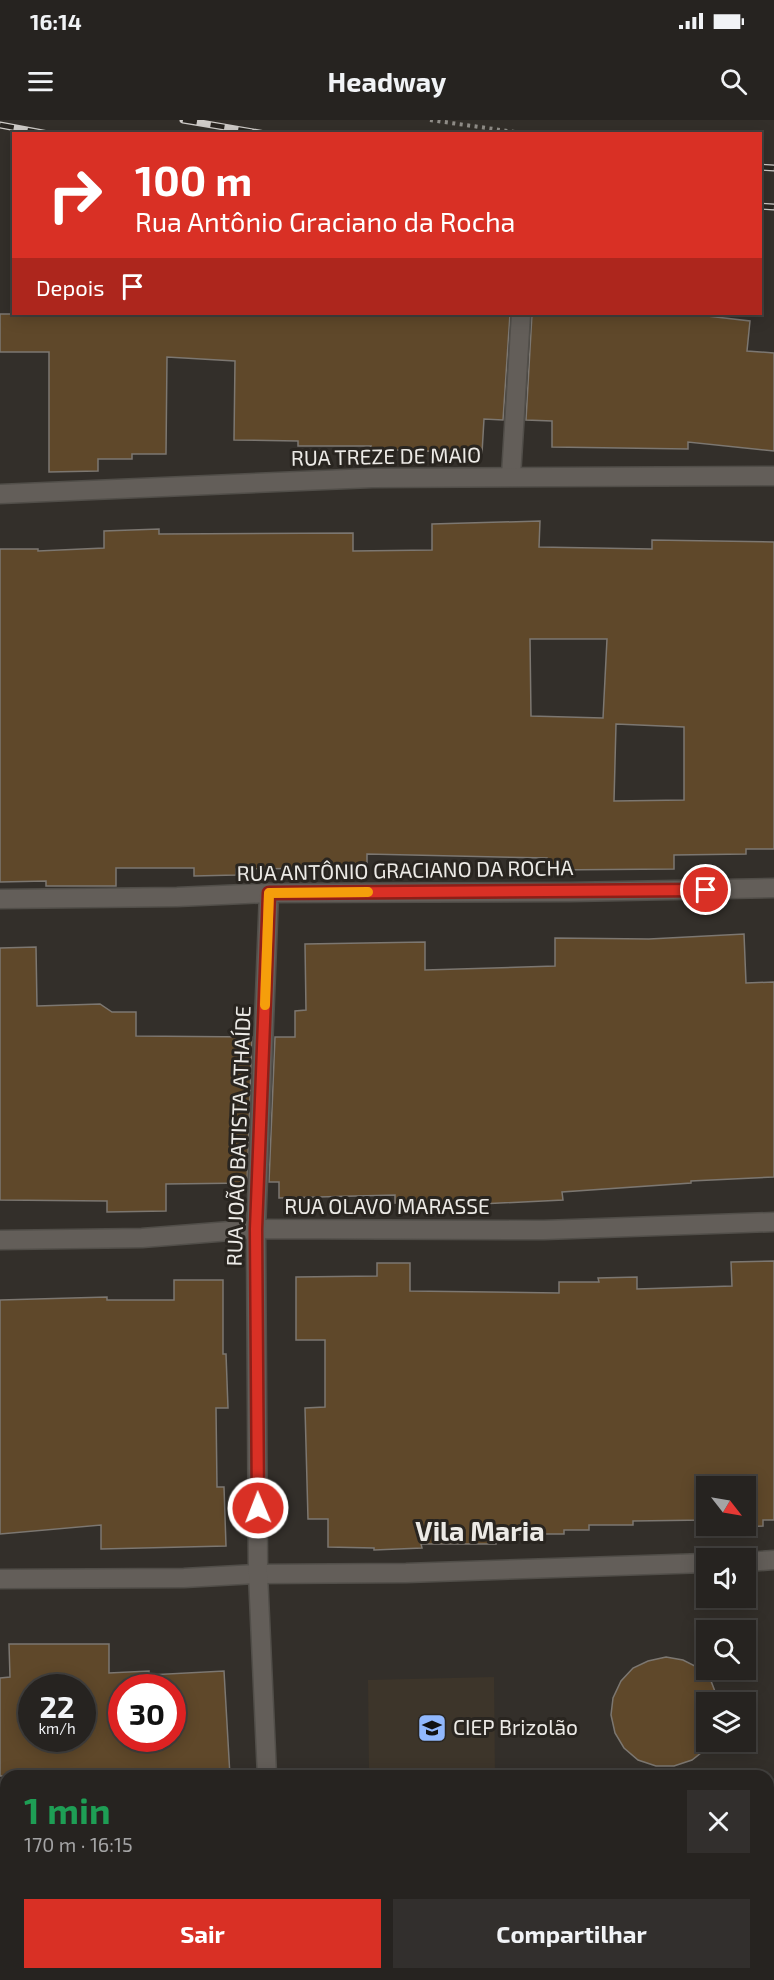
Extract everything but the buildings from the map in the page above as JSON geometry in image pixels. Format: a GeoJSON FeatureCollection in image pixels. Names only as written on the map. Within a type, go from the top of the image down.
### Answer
{"type":"FeatureCollection","features":[{"type":"Feature","properties":{"kind":"street"},"geometry":{"type":"LineString","coordinates":[[511,477],[521,315]]}},
{"type":"Feature","properties":{"kind":"street","name":"RUA TREZE DE MAIO"},"geometry":{"type":"LineString","coordinates":[[0,494],[372,478],[774,476]]}},
{"type":"Feature","properties":{"kind":"street","name":"RUA ANTÔNIO GRACIANO DA ROCHA"},"geometry":{"type":"LineString","coordinates":[[0,899],[177,897],[269,893],[559,892],[774,888]]}},
{"type":"Feature","properties":{"kind":"street","name":"RUA JOÃO BATISTA ATHAÍDE"},"geometry":{"type":"LineString","coordinates":[[267,1770],[258,1574],[256,1229],[269,893]]}},
{"type":"Feature","properties":{"kind":"street","name":"RUA OLAVO MARASSE"},"geometry":{"type":"LineString","coordinates":[[0,1240],[142,1238],[256,1229],[544,1230],[774,1222]]}},
{"type":"Feature","properties":{"kind":"street"},"geometry":{"type":"LineString","coordinates":[[756,1561],[774,1560]]}},
{"type":"Feature","properties":{"kind":"street"},"geometry":{"type":"LineString","coordinates":[[0,1579],[184,1578],[258,1574],[696,1563]]}},
{"type":"Feature","properties":{"kind":"path"},"geometry":{"type":"LineString","coordinates":[[430,120],[515,132]]}},
{"type":"Feature","properties":{"kind":"shaded area","name":"CIEP Brizolão"},"geometry":{"type":"Polygon","coordinates":[[[494,1677],[495,1770],[369,1770],[368,1680],[494,1677]]]}},
{"type":"Feature","properties":{"kind":"railway"},"geometry":{"type":"LineString","coordinates":[[183,120],[253,132]]}},
{"type":"Feature","properties":{"kind":"railway"},"geometry":{"type":"LineString","coordinates":[[0,125],[37,132]]}},
{"type":"Feature","properties":{"kind":"railway"},"geometry":{"type":"LineString","coordinates":[[762,167],[774,168]]}},
{"type":"Feature","properties":{"kind":"railway"},"geometry":{"type":"LineString","coordinates":[[762,206],[774,207]]}},
{"type":"Feature","properties":{"kind":"slow traffic"},"geometry":{"type":"LineString","coordinates":[[265,1005],[269,893],[368,892]]}},
{"type":"Feature","properties":{"kind":"place","name":"CIEP Brizolão"},"geometry":{"type":"Point","coordinates":[432,1728]}},
{"type":"Feature","properties":{"kind":"district","name":"Vila Maria"},"geometry":{"type":"Point","coordinates":[480,1532]}},
{"type":"Feature","properties":{"kind":"route"},"geometry":{"type":"LineString","coordinates":[[258,1508],[256,1229],[269,893],[706,890]]}}]}
